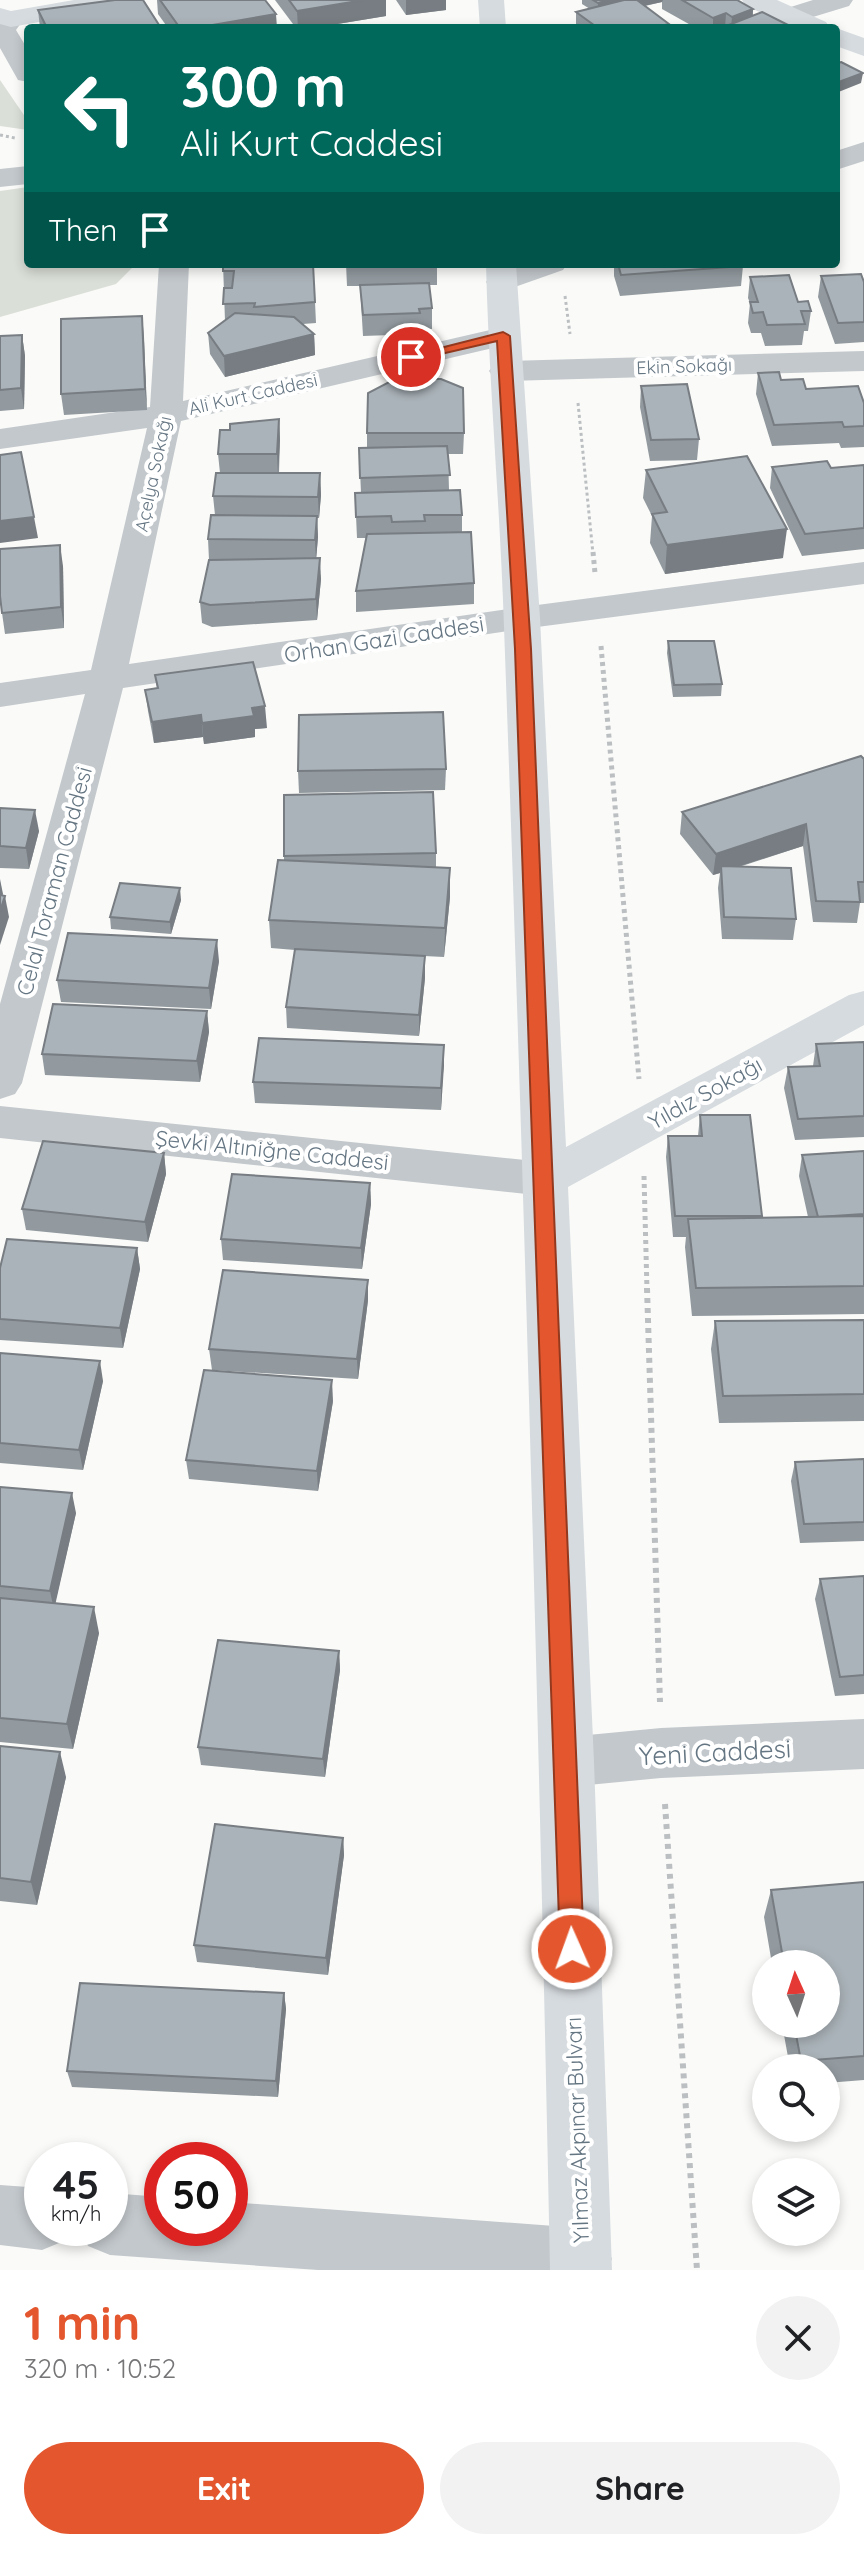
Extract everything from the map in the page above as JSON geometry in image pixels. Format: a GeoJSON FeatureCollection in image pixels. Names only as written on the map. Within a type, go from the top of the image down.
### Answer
{"type":"FeatureCollection","features":[{"type":"Feature","properties":{"kind":"main road"},"geometry":{"type":"LineString","coordinates":[[6,18],[118,0]]}},
{"type":"Feature","properties":{"kind":"main road"},"geometry":{"type":"LineString","coordinates":[[491,0],[493,24]]}},
{"type":"Feature","properties":{"kind":"main road"},"geometry":{"type":"LineString","coordinates":[[755,0],[808,24]]}},
{"type":"Feature","properties":{"kind":"main road"},"geometry":{"type":"LineString","coordinates":[[840,38],[864,48]]}},
{"type":"Feature","properties":{"kind":"main road","name":"Yılmaz Akpınar Bulvarı"},"geometry":{"type":"LineString","coordinates":[[501,273],[522,618],[545,1179],[567,1762],[581,2265]]}},
{"type":"Feature","properties":{"kind":"main road","name":"Yıldız Sokağı"},"geometry":{"type":"LineString","coordinates":[[545,1179],[864,1006]]}},
{"type":"Feature","properties":{"kind":"street"},"geometry":{"type":"LineString","coordinates":[[790,16],[840,0]]}},
{"type":"Feature","properties":{"kind":"street"},"geometry":{"type":"LineString","coordinates":[[6,18],[3,30],[24,67]]}},
{"type":"Feature","properties":{"kind":"street"},"geometry":{"type":"LineString","coordinates":[[840,160],[864,151]]}},
{"type":"Feature","properties":{"kind":"street"},"geometry":{"type":"LineString","coordinates":[[0,178],[24,175]]}},
{"type":"Feature","properties":{"kind":"street","name":"Açelya Sokağı"},"geometry":{"type":"LineString","coordinates":[[107,680],[166,415],[174,268]]}},
{"type":"Feature","properties":{"kind":"street"},"geometry":{"type":"LineString","coordinates":[[501,273],[529,268]]}},
{"type":"Feature","properties":{"kind":"street","name":"Ali Kurt Caddesi"},"geometry":{"type":"LineString","coordinates":[[0,439],[166,415],[504,354]]}},
{"type":"Feature","properties":{"kind":"street","name":"Ekin Sokağı"},"geometry":{"type":"LineString","coordinates":[[504,354],[575,369],[864,361]]}},
{"type":"Feature","properties":{"kind":"street","name":"Orhan Gazi Caddesi"},"geometry":{"type":"LineString","coordinates":[[0,695],[522,618],[863,578]]}},
{"type":"Feature","properties":{"kind":"street","name":"Celal Toraman Caddesi"},"geometry":{"type":"LineString","coordinates":[[0,1083],[107,680]]}},
{"type":"Feature","properties":{"kind":"street","name":"Şevki Altıniğne Caddesi"},"geometry":{"type":"LineString","coordinates":[[0,1122],[545,1179]]}},
{"type":"Feature","properties":{"kind":"street","name":"Yeni Caddesi"},"geometry":{"type":"LineString","coordinates":[[567,1762],[661,1753],[864,1744]]}},
{"type":"Feature","properties":{"kind":"street"},"geometry":{"type":"LineString","coordinates":[[0,2215],[24,2217]]}},
{"type":"Feature","properties":{"kind":"street"},"geometry":{"type":"LineString","coordinates":[[248,2235],[581,2265]]}},
{"type":"Feature","properties":{"kind":"path"},"geometry":{"type":"LineString","coordinates":[[565,294],[598,608],[643,1126],[661,1753],[697,2270]]}},
{"type":"Feature","properties":{"kind":"shaded area"},"geometry":{"type":"Polygon","coordinates":[[[0,80],[24,115],[24,129],[0,126],[0,80]]]}},
{"type":"Feature","properties":{"kind":"shaded area"},"geometry":{"type":"Polygon","coordinates":[[[24,188],[24,268],[132,268],[116,284],[0,317],[0,191],[24,188]]]}},
{"type":"Feature","properties":{"kind":"building"},"geometry":{"type":"Polygon","coordinates":[[[115,0],[143,0],[158,24],[45,24],[38,10],[115,0]]]}},
{"type":"Feature","properties":{"kind":"building"},"geometry":{"type":"Polygon","coordinates":[[[160,0],[265,0],[276,14],[218,24],[177,24],[160,0]]]}},
{"type":"Feature","properties":{"kind":"building"},"geometry":{"type":"Polygon","coordinates":[[[289,0],[364,0],[297,11],[289,0]]]}},
{"type":"Feature","properties":{"kind":"building"},"geometry":{"type":"Polygon","coordinates":[[[624,0],[637,0],[669,24],[592,24],[576,12],[624,0]]]}},
{"type":"Feature","properties":{"kind":"building"},"geometry":{"type":"Polygon","coordinates":[[[682,0],[737,0],[753,9],[732,17],[726,13],[713,18],[682,0]]]}},
{"type":"Feature","properties":{"kind":"building"},"geometry":{"type":"Polygon","coordinates":[[[762,12],[786,24],[731,24],[762,12]]]}},
{"type":"Feature","properties":{"kind":"building"},"geometry":{"type":"Polygon","coordinates":[[[841,62],[863,73],[840,82],[841,62]]]}},
{"type":"Feature","properties":{"kind":"building"},"geometry":{"type":"Polygon","coordinates":[[[223,268],[313,268],[315,302],[254,307],[255,303],[223,304],[224,288],[232,288],[234,271],[223,271],[223,268]]]}},
{"type":"Feature","properties":{"kind":"building"},"geometry":{"type":"Polygon","coordinates":[[[619,268],[716,268],[621,275],[619,268]]]}},
{"type":"Feature","properties":{"kind":"building"},"geometry":{"type":"Polygon","coordinates":[[[861,274],[864,282],[864,322],[838,323],[821,276],[861,274]]]}},
{"type":"Feature","properties":{"kind":"building"},"geometry":{"type":"Polygon","coordinates":[[[789,275],[798,302],[808,301],[811,311],[801,311],[805,324],[767,325],[763,312],[753,313],[750,302],[758,302],[750,277],[789,275]]]}},
{"type":"Feature","properties":{"kind":"building"},"geometry":{"type":"Polygon","coordinates":[[[429,283],[432,308],[419,309],[420,313],[363,315],[360,285],[429,283]]]}},
{"type":"Feature","properties":{"kind":"building"},"geometry":{"type":"Polygon","coordinates":[[[235,313],[294,317],[314,334],[224,356],[208,333],[235,313]]]}},
{"type":"Feature","properties":{"kind":"building"},"geometry":{"type":"Polygon","coordinates":[[[142,316],[145,389],[61,394],[61,319],[142,316]]]}},
{"type":"Feature","properties":{"kind":"building"},"geometry":{"type":"Polygon","coordinates":[[[22,335],[21,388],[0,390],[0,336],[22,335]]]}},
{"type":"Feature","properties":{"kind":"building"},"geometry":{"type":"Polygon","coordinates":[[[779,372],[781,380],[803,379],[806,389],[858,386],[864,403],[864,426],[844,427],[842,422],[774,425],[758,373],[779,372]]]}},
{"type":"Feature","properties":{"kind":"building"},"geometry":{"type":"Polygon","coordinates":[[[395,379],[441,379],[463,388],[464,433],[367,433],[368,393],[395,379]]]}},
{"type":"Feature","properties":{"kind":"building"},"geometry":{"type":"Polygon","coordinates":[[[687,384],[699,439],[651,440],[641,386],[687,384]]]}},
{"type":"Feature","properties":{"kind":"building"},"geometry":{"type":"Polygon","coordinates":[[[279,419],[277,454],[218,454],[220,430],[230,430],[230,424],[279,419]]]}},
{"type":"Feature","properties":{"kind":"building"},"geometry":{"type":"Polygon","coordinates":[[[447,446],[450,475],[360,478],[359,448],[447,446]]]}},
{"type":"Feature","properties":{"kind":"building"},"geometry":{"type":"Polygon","coordinates":[[[21,452],[34,517],[0,521],[0,455],[21,452]]]}},
{"type":"Feature","properties":{"kind":"building"},"geometry":{"type":"Polygon","coordinates":[[[747,456],[787,529],[667,545],[652,514],[667,512],[646,470],[747,456]]]}},
{"type":"Feature","properties":{"kind":"building"},"geometry":{"type":"Polygon","coordinates":[[[827,461],[831,468],[864,465],[864,528],[805,534],[772,467],[827,461]]]}},
{"type":"Feature","properties":{"kind":"building"},"geometry":{"type":"Polygon","coordinates":[[[216,473],[320,473],[318,497],[213,496],[216,473]]]}},
{"type":"Feature","properties":{"kind":"building"},"geometry":{"type":"Polygon","coordinates":[[[460,490],[462,515],[424,515],[425,521],[392,522],[391,516],[356,517],[355,493],[460,490]]]}},
{"type":"Feature","properties":{"kind":"building"},"geometry":{"type":"Polygon","coordinates":[[[211,515],[317,516],[315,540],[208,539],[211,515]]]}},
{"type":"Feature","properties":{"kind":"building"},"geometry":{"type":"Polygon","coordinates":[[[471,532],[474,583],[356,591],[367,534],[471,532]]]}},
{"type":"Feature","properties":{"kind":"building"},"geometry":{"type":"Polygon","coordinates":[[[60,545],[61,607],[2,613],[0,549],[60,545]]]}},
{"type":"Feature","properties":{"kind":"building"},"geometry":{"type":"Polygon","coordinates":[[[320,558],[316,599],[210,605],[200,602],[209,560],[320,558]]]}},
{"type":"Feature","properties":{"kind":"building"},"geometry":{"type":"Polygon","coordinates":[[[668,641],[714,641],[722,684],[674,685],[668,641]]]}},
{"type":"Feature","properties":{"kind":"building"},"geometry":{"type":"Polygon","coordinates":[[[253,662],[265,706],[252,708],[254,716],[202,723],[201,715],[152,722],[145,690],[158,688],[155,675],[253,662]]]}},
{"type":"Feature","properties":{"kind":"building"},"geometry":{"type":"Polygon","coordinates":[[[443,712],[446,769],[298,771],[299,715],[443,712]]]}},
{"type":"Feature","properties":{"kind":"building"},"geometry":{"type":"Polygon","coordinates":[[[861,756],[864,759],[864,882],[858,882],[860,902],[816,901],[806,824],[716,854],[682,812],[861,756]]]}},
{"type":"Feature","properties":{"kind":"building"},"geometry":{"type":"Polygon","coordinates":[[[433,792],[436,853],[284,856],[284,795],[433,792]]]}},
{"type":"Feature","properties":{"kind":"building"},"geometry":{"type":"Polygon","coordinates":[[[0,808],[35,810],[26,848],[0,846],[0,808]]]}},
{"type":"Feature","properties":{"kind":"building"},"geometry":{"type":"Polygon","coordinates":[[[278,860],[450,868],[445,928],[269,920],[278,860]]]}},
{"type":"Feature","properties":{"kind":"building"},"geometry":{"type":"Polygon","coordinates":[[[721,866],[791,868],[796,919],[724,917],[721,866]]]}},
{"type":"Feature","properties":{"kind":"building"},"geometry":{"type":"Polygon","coordinates":[[[120,883],[180,888],[170,922],[110,917],[120,883]]]}},
{"type":"Feature","properties":{"kind":"building"},"geometry":{"type":"Polygon","coordinates":[[[68,933],[217,940],[209,988],[57,980],[68,933]]]}},
{"type":"Feature","properties":{"kind":"building"},"geometry":{"type":"Polygon","coordinates":[[[295,949],[425,956],[419,1015],[286,1007],[295,949]]]}},
{"type":"Feature","properties":{"kind":"building"},"geometry":{"type":"Polygon","coordinates":[[[53,1004],[207,1011],[197,1061],[42,1054],[53,1004]]]}},
{"type":"Feature","properties":{"kind":"building"},"geometry":{"type":"Polygon","coordinates":[[[259,1038],[444,1045],[441,1088],[253,1082],[259,1038]]]}},
{"type":"Feature","properties":{"kind":"building"},"geometry":{"type":"Polygon","coordinates":[[[864,1042],[864,1116],[798,1119],[788,1067],[820,1066],[816,1044],[864,1042]]]}},
{"type":"Feature","properties":{"kind":"building"},"geometry":{"type":"Polygon","coordinates":[[[700,1115],[750,1115],[762,1216],[675,1216],[668,1136],[702,1136],[700,1115]]]}},
{"type":"Feature","properties":{"kind":"building"},"geometry":{"type":"Polygon","coordinates":[[[43,1141],[164,1153],[145,1222],[22,1209],[43,1141]]]}},
{"type":"Feature","properties":{"kind":"building"},"geometry":{"type":"Polygon","coordinates":[[[864,1151],[864,1214],[818,1217],[802,1155],[864,1151]]]}},
{"type":"Feature","properties":{"kind":"building"},"geometry":{"type":"Polygon","coordinates":[[[232,1174],[370,1183],[361,1248],[221,1239],[232,1174]]]}},
{"type":"Feature","properties":{"kind":"building"},"geometry":{"type":"Polygon","coordinates":[[[864,1216],[864,1286],[696,1288],[688,1219],[864,1216]]]}},
{"type":"Feature","properties":{"kind":"building"},"geometry":{"type":"Polygon","coordinates":[[[7,1239],[137,1248],[120,1328],[0,1319],[0,1268],[7,1239]]]}},
{"type":"Feature","properties":{"kind":"building"},"geometry":{"type":"Polygon","coordinates":[[[223,1270],[368,1280],[357,1359],[209,1349],[223,1270]]]}},
{"type":"Feature","properties":{"kind":"building"},"geometry":{"type":"Polygon","coordinates":[[[864,1320],[864,1394],[723,1396],[715,1321],[864,1320]]]}},
{"type":"Feature","properties":{"kind":"building"},"geometry":{"type":"Polygon","coordinates":[[[0,1353],[100,1361],[79,1450],[0,1443],[0,1353]]]}},
{"type":"Feature","properties":{"kind":"building"},"geometry":{"type":"Polygon","coordinates":[[[204,1370],[332,1380],[317,1471],[186,1460],[204,1370]]]}},
{"type":"Feature","properties":{"kind":"building"},"geometry":{"type":"Polygon","coordinates":[[[864,1459],[864,1522],[804,1524],[795,1462],[864,1459]]]}},
{"type":"Feature","properties":{"kind":"building"},"geometry":{"type":"Polygon","coordinates":[[[0,1487],[72,1493],[50,1591],[0,1586],[0,1487]]]}},
{"type":"Feature","properties":{"kind":"building"},"geometry":{"type":"Polygon","coordinates":[[[864,1576],[864,1675],[840,1677],[820,1579],[864,1576]]]}},
{"type":"Feature","properties":{"kind":"building"},"geometry":{"type":"Polygon","coordinates":[[[0,1598],[94,1607],[67,1724],[0,1718],[0,1598]]]}},
{"type":"Feature","properties":{"kind":"building"},"geometry":{"type":"Polygon","coordinates":[[[218,1640],[339,1651],[323,1759],[198,1747],[218,1640]]]}},
{"type":"Feature","properties":{"kind":"building"},"geometry":{"type":"Polygon","coordinates":[[[0,1746],[60,1752],[31,1882],[0,1878],[0,1746]]]}},
{"type":"Feature","properties":{"kind":"building"},"geometry":{"type":"Polygon","coordinates":[[[215,1824],[343,1838],[326,1958],[194,1945],[215,1824]]]}},
{"type":"Feature","properties":{"kind":"building"},"geometry":{"type":"Polygon","coordinates":[[[864,1882],[864,2056],[840,2058],[840,2054],[800,2054],[797,2038],[840,2038],[840,1950],[782,1950],[771,1890],[864,1882]]]}},
{"type":"Feature","properties":{"kind":"building"},"geometry":{"type":"Polygon","coordinates":[[[80,1983],[284,1993],[276,2081],[67,2071],[80,1983]]]}},
{"type":"Feature","properties":{"kind":"route"},"geometry":{"type":"LineString","coordinates":[[411,357],[503,336],[523,649],[572,1949]]}}]}
